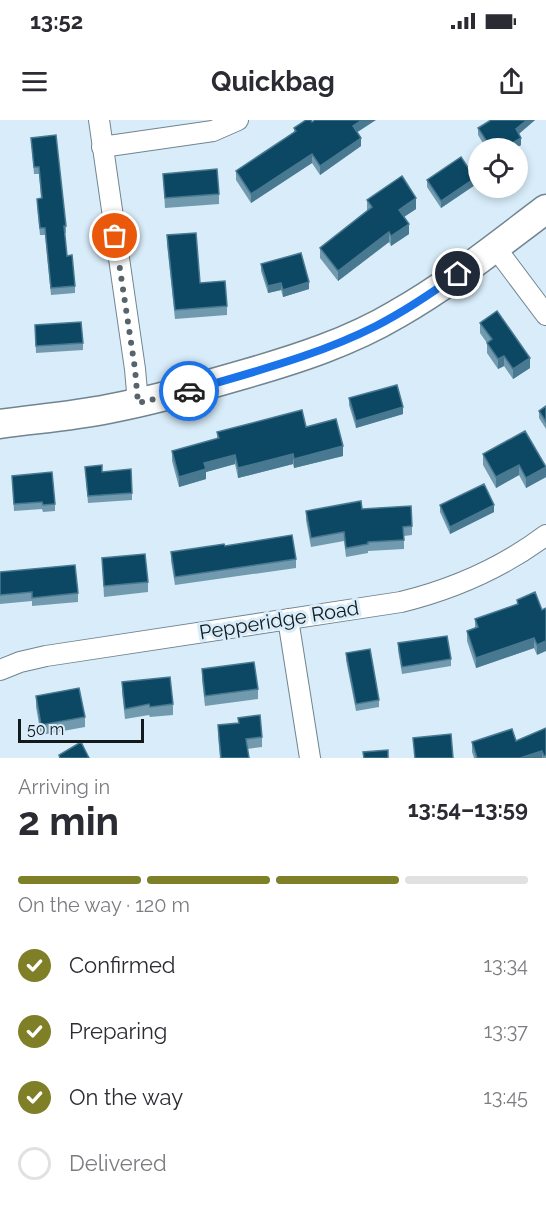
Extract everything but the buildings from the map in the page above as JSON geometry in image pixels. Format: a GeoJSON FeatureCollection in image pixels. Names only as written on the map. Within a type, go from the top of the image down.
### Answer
{"type":"FeatureCollection","features":[{"type":"Feature","properties":{"kind":"street"},"geometry":{"type":"LineString","coordinates":[[99,120],[138,403]]}},
{"type":"Feature","properties":{"kind":"street"},"geometry":{"type":"LineString","coordinates":[[102,147],[213,131],[238,120]]}},
{"type":"Feature","properties":{"kind":"street"},"geometry":{"type":"LineString","coordinates":[[0,424],[90,413],[138,403],[177,394],[311,354],[374,327],[439,288],[546,209]]}},
{"type":"Feature","properties":{"kind":"street"},"geometry":{"type":"LineString","coordinates":[[495,247],[546,315]]}},
{"type":"Feature","properties":{"kind":"street","name":"Pepperidge Road"},"geometry":{"type":"LineString","coordinates":[[0,670],[20,662],[46,656],[401,602],[426,596],[475,578],[499,566],[546,536]]}},
{"type":"Feature","properties":{"kind":"street"},"geometry":{"type":"LineString","coordinates":[[288,619],[310,758]]}},
{"type":"Feature","properties":{"kind":"way so far"},"geometry":{"type":"LineString","coordinates":[[115,236],[138,403],[189,391]]}},
{"type":"Feature","properties":{"kind":"route"},"geometry":{"type":"LineString","coordinates":[[189,391],[311,354],[374,327],[399,314],[458,274]]}}]}
